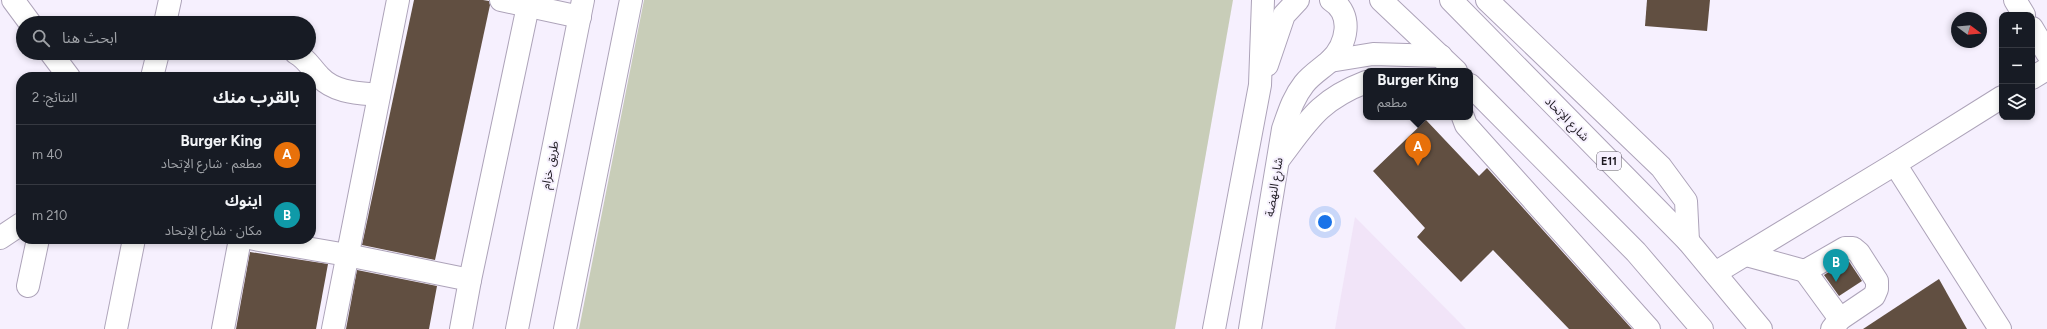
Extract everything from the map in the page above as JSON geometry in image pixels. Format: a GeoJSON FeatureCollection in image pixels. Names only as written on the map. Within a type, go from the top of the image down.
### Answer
{"type":"FeatureCollection","features":[{"type":"Feature","properties":{"kind":"main road"},"geometry":{"type":"LineString","coordinates":[[13,0],[25,16]]}},
{"type":"Feature","properties":{"kind":"main road"},"geometry":{"type":"LineString","coordinates":[[167,16],[170,0]]}},
{"type":"Feature","properties":{"kind":"main road"},"geometry":{"type":"LineString","coordinates":[[333,329],[398,0]]}},
{"type":"Feature","properties":{"kind":"main road"},"geometry":{"type":"LineString","coordinates":[[501,0],[528,6],[582,9]]}},
{"type":"Feature","properties":{"kind":"main road"},"geometry":{"type":"LineString","coordinates":[[565,329],[631,0]]}},
{"type":"Feature","properties":{"kind":"main road"},"geometry":{"type":"LineString","coordinates":[[1260,84],[1263,0]]}},
{"type":"Feature","properties":{"kind":"main road"},"geometry":{"type":"LineString","coordinates":[[1214,329],[1260,84],[1284,15],[1298,0]]}},
{"type":"Feature","properties":{"kind":"main road","name":"شارع النهضة"},"geometry":{"type":"LineString","coordinates":[[1250,329],[1279,160],[1283,128],[1294,98],[1305,82],[1330,61],[1340,48],[1346,33],[1344,13],[1331,0]]}},
{"type":"Feature","properties":{"kind":"main road"},"geometry":{"type":"LineString","coordinates":[[1381,0],[1448,66]]}},
{"type":"Feature","properties":{"kind":"main road","name":"شارع الإتحاد"},"geometry":{"type":"LineString","coordinates":[[1451,0],[1688,241],[1761,329]]}},
{"type":"Feature","properties":{"kind":"main road"},"geometry":{"type":"LineString","coordinates":[[1487,0],[1661,167],[1686,201],[1688,241]]}},
{"type":"Feature","properties":{"kind":"main road"},"geometry":{"type":"LineString","coordinates":[[2015,0],[2022,12]]}},
{"type":"Feature","properties":{"kind":"main road"},"geometry":{"type":"LineString","coordinates":[[461,329],[528,6]]}},
{"type":"Feature","properties":{"kind":"main road","name":"طريق خزام"},"geometry":{"type":"LineString","coordinates":[[517,329],[582,9]]}},
{"type":"Feature","properties":{"kind":"main road"},"geometry":{"type":"LineString","coordinates":[[2035,33],[2047,53]]}},
{"type":"Feature","properties":{"kind":"main road"},"geometry":{"type":"LineString","coordinates":[[1330,61],[1373,54],[1448,66]]}},
{"type":"Feature","properties":{"kind":"main road"},"geometry":{"type":"LineString","coordinates":[[56,60],[65,72]]}},
{"type":"Feature","properties":{"kind":"main road"},"geometry":{"type":"LineString","coordinates":[[153,72],[156,60]]}},
{"type":"Feature","properties":{"kind":"main road"},"geometry":{"type":"LineString","coordinates":[[307,60],[321,78],[335,88],[379,95]]}},
{"type":"Feature","properties":{"kind":"main road"},"geometry":{"type":"LineString","coordinates":[[2035,76],[2047,69]]}},
{"type":"Feature","properties":{"kind":"main road"},"geometry":{"type":"LineString","coordinates":[[1279,160],[1311,116],[1326,102],[1344,91],[1363,83]]}},
{"type":"Feature","properties":{"kind":"main road"},"geometry":{"type":"LineString","coordinates":[[1473,87],[1636,252],[1702,329]]}},
{"type":"Feature","properties":{"kind":"main road"},"geometry":{"type":"LineString","coordinates":[[1715,273],[1896,164],[1999,99]]}},
{"type":"Feature","properties":{"kind":"main road"},"geometry":{"type":"LineString","coordinates":[[1463,120],[1649,329]]}},
{"type":"Feature","properties":{"kind":"main road"},"geometry":{"type":"LineString","coordinates":[[1896,164],[2000,329]]}},
{"type":"Feature","properties":{"kind":"main road"},"geometry":{"type":"LineString","coordinates":[[0,238],[16,227]]}},
{"type":"Feature","properties":{"kind":"main road"},"geometry":{"type":"LineString","coordinates":[[28,286],[37,244]]}},
{"type":"Feature","properties":{"kind":"main road"},"geometry":{"type":"LineString","coordinates":[[116,329],[133,244]]}},
{"type":"Feature","properties":{"kind":"main road"},"geometry":{"type":"LineString","coordinates":[[223,329],[239,244]]}},
{"type":"Feature","properties":{"kind":"main road"},"geometry":{"type":"LineString","coordinates":[[283,244],[347,255],[470,280]]}},
{"type":"Feature","properties":{"kind":"main road"},"geometry":{"type":"LineString","coordinates":[[1746,255],[1805,271],[1836,324],[1874,296],[1877,290],[1877,281],[1859,253],[1853,248],[1845,248],[1805,271]]}},
{"type":"Feature","properties":{"kind":"shaded area"},"geometry":{"type":"Polygon","coordinates":[[[1355,217],[1466,329],[1335,329],[1355,217]]]}},
{"type":"Feature","properties":{"kind":"green space"},"geometry":{"type":"Polygon","coordinates":[[[644,0],[1233,0],[1175,329],[579,329],[644,0]]]}},
{"type":"Feature","properties":{"kind":"building"},"geometry":{"type":"Polygon","coordinates":[[[414,0],[483,0],[489,1],[490,5],[435,260],[362,245],[414,0]]]}},
{"type":"Feature","properties":{"kind":"building"},"geometry":{"type":"Polygon","coordinates":[[[1647,0],[1710,0],[1707,31],[1645,26],[1647,0]]]}},
{"type":"Feature","properties":{"kind":"building"},"geometry":{"type":"Polygon","coordinates":[[[1426,120],[1479,176],[1487,168],[1632,329],[1569,329],[1493,250],[1461,282],[1417,237],[1425,228],[1373,171],[1426,120]]]}},
{"type":"Feature","properties":{"kind":"building"},"geometry":{"type":"Polygon","coordinates":[[[250,252],[328,264],[316,329],[236,329],[250,252]]]}},
{"type":"Feature","properties":{"kind":"building"},"geometry":{"type":"Polygon","coordinates":[[[1848,260],[1862,281],[1839,296],[1824,275],[1848,260]]]}},
{"type":"Feature","properties":{"kind":"building"},"geometry":{"type":"Polygon","coordinates":[[[357,270],[437,286],[429,329],[346,329],[357,270]]]}},
{"type":"Feature","properties":{"kind":"building"},"geometry":{"type":"Polygon","coordinates":[[[1939,279],[1967,329],[1863,329],[1939,279]]]}},
{"type":"Feature","properties":{"kind":"place","name":"Burger King"},"geometry":{"type":"Point","coordinates":[1418,166]}},
{"type":"Feature","properties":{"kind":"place","name":"اينوك"},"geometry":{"type":"Point","coordinates":[1836,282]}}]}
